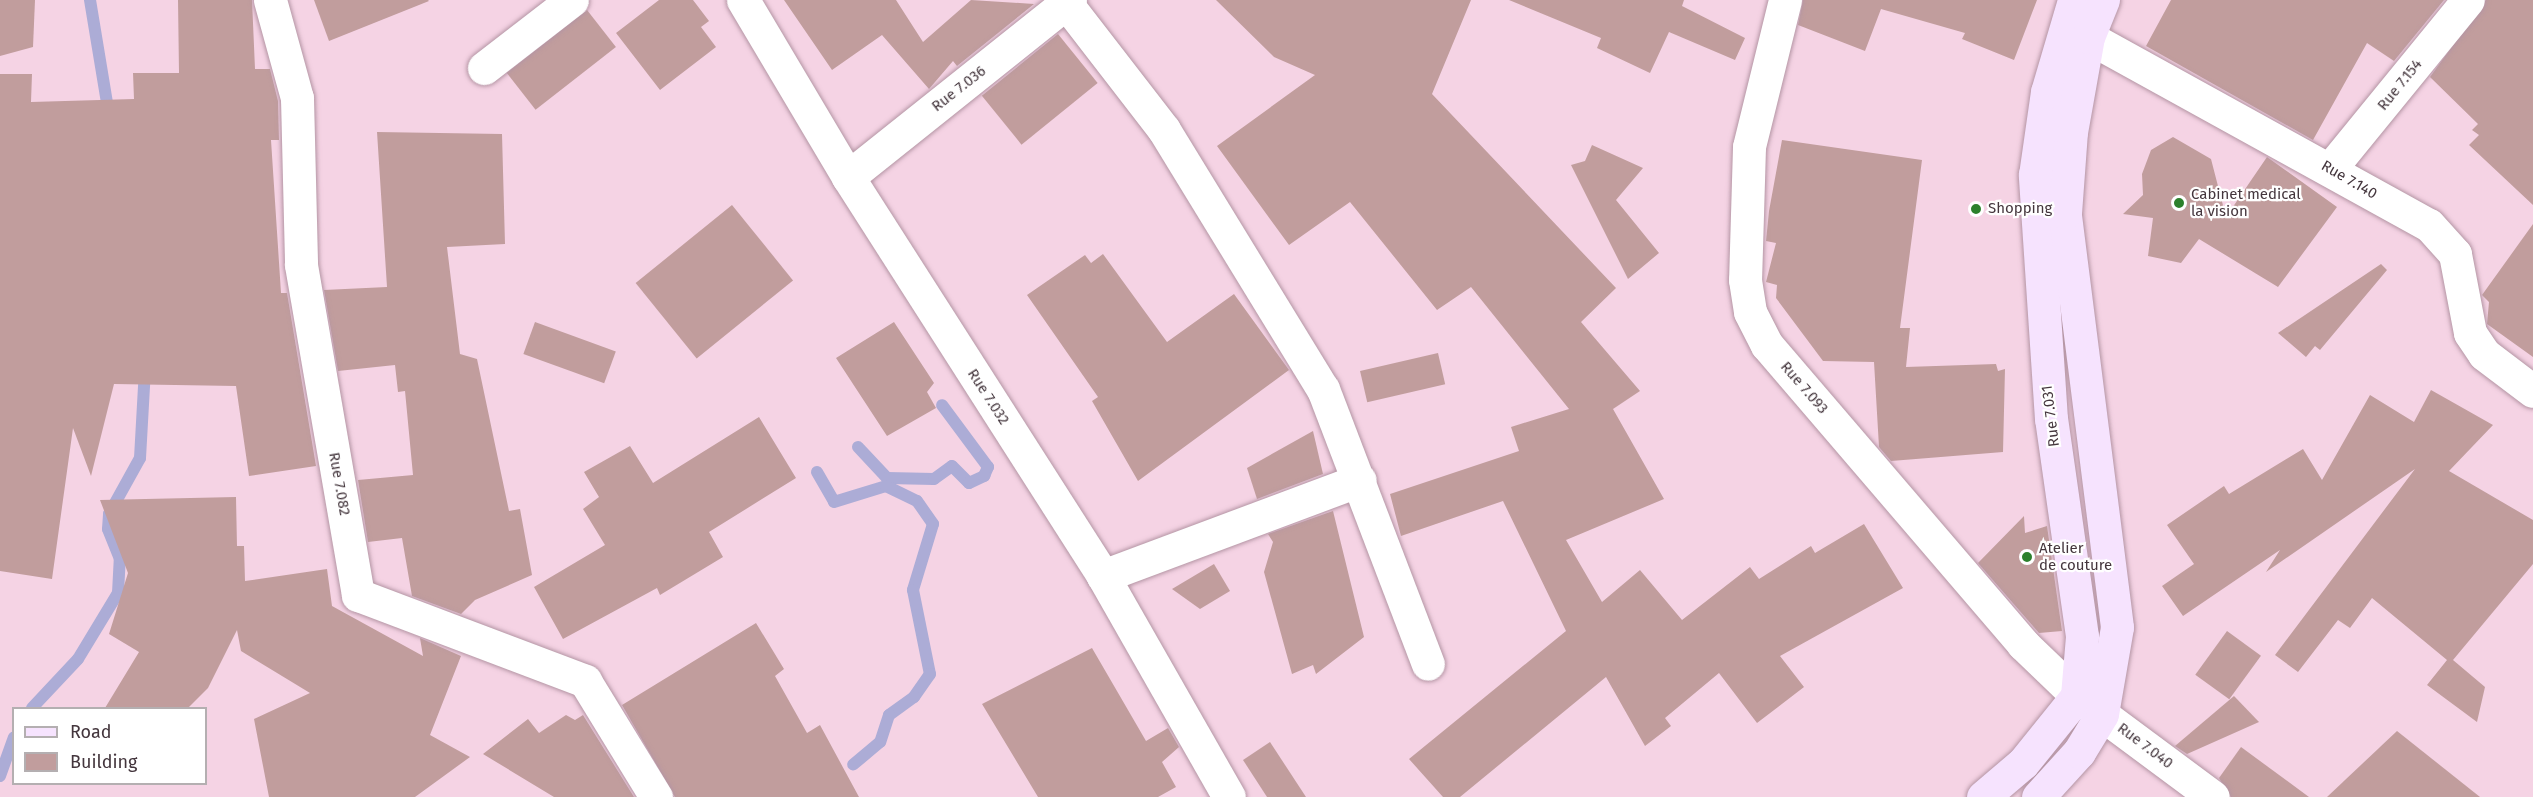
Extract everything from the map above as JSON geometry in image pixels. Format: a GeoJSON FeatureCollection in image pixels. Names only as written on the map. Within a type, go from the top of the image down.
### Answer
{"type":"FeatureCollection","features":[{"type":"Feature","properties":{"kind":"main road","name":"Rue 7.031"},"geometry":{"type":"LineString","coordinates":[[2074,0],[2047,92],[2035,175],[2051,419],[2082,636],[2089,705]]}},
{"type":"Feature","properties":{"kind":"main road","name":"Rue 7.031"},"geometry":{"type":"LineString","coordinates":[[2038,797],[2079,752],[2089,705],[2117,627],[2065,213],[2071,132],[2088,37],[2103,0]]}},
{"type":"Feature","properties":{"kind":"main road","name":"Rue 7.031"},"geometry":{"type":"LineString","coordinates":[[1983,797],[2089,705]]}},
{"type":"Feature","properties":{"kind":"street","name":"Rue 7.082"},"geometry":{"type":"LineString","coordinates":[[270,0],[297,98],[301,265],[358,595],[585,681],[656,797]]}},
{"type":"Feature","properties":{"kind":"street"},"geometry":{"type":"LineString","coordinates":[[484,68],[572,0]]}},
{"type":"Feature","properties":{"kind":"street","name":"Rue 7.032"},"geometry":{"type":"LineString","coordinates":[[743,0],[848,177],[1103,576],[1229,797]]}},
{"type":"Feature","properties":{"kind":"street","name":"Rue 7.093"},"geometry":{"type":"LineString","coordinates":[[1785,0],[1749,147],[1745,280],[1750,312],[1775,354],[2023,644],[2089,705]]}},
{"type":"Feature","properties":{"kind":"street","name":"Rue 7.154"},"geometry":{"type":"LineString","coordinates":[[2330,169],[2468,0]]}},
{"type":"Feature","properties":{"kind":"street"},"geometry":{"type":"LineString","coordinates":[[1068,2],[1164,130],[1323,389],[1360,480],[1428,664]]}},
{"type":"Feature","properties":{"kind":"street","name":"Rue 7.036"},"geometry":{"type":"LineString","coordinates":[[848,177],[1068,2]]}},
{"type":"Feature","properties":{"kind":"street","name":"Rue 7.140"},"geometry":{"type":"LineString","coordinates":[[2088,37],[2429,225],[2455,254],[2470,333],[2484,354],[2533,391]]}},
{"type":"Feature","properties":{"kind":"street"},"geometry":{"type":"LineString","coordinates":[[1103,576],[1360,480]]}},
{"type":"Feature","properties":{"kind":"street","name":"Rue 7.040"},"geometry":{"type":"LineString","coordinates":[[2089,705],[2213,797]]}},
{"type":"Feature","properties":{"kind":"building"},"geometry":{"type":"Polygon","coordinates":[[[0,0],[35,0],[33,47],[0,56],[0,0]]]}},
{"type":"Feature","properties":{"kind":"building"},"geometry":{"type":"Polygon","coordinates":[[[178,0],[252,0],[255,69],[270,69],[278,101],[279,140],[271,140],[281,293],[287,293],[316,466],[249,476],[236,386],[114,384],[91,476],[73,428],[52,579],[0,571],[0,74],[32,74],[31,102],[134,99],[133,73],[179,73],[178,0]]]}},
{"type":"Feature","properties":{"kind":"building"},"geometry":{"type":"Polygon","coordinates":[[[314,0],[428,0],[429,1],[329,41],[314,0]]]}},
{"type":"Feature","properties":{"kind":"building"},"geometry":{"type":"Polygon","coordinates":[[[659,0],[693,0],[709,21],[701,27],[716,47],[660,90],[616,33],[659,0]]]}},
{"type":"Feature","properties":{"kind":"building"},"geometry":{"type":"Polygon","coordinates":[[[784,0],[896,0],[923,42],[971,0],[1034,4],[957,66],[953,61],[929,89],[882,35],[832,70],[784,0]]]}},
{"type":"Feature","properties":{"kind":"building"},"geometry":{"type":"Polygon","coordinates":[[[1216,0],[1471,0],[1432,94],[1616,288],[1581,322],[1640,391],[1613,409],[1664,499],[1566,540],[1602,602],[1640,570],[1682,620],[1750,567],[1759,579],[1811,546],[1815,553],[1864,524],[1903,588],[1780,656],[1804,687],[1757,723],[1719,673],[1665,718],[1671,726],[1645,746],[1606,677],[1460,797],[1443,797],[1409,759],[1566,631],[1503,501],[1401,536],[1390,494],[1519,451],[1511,427],[1569,409],[1471,287],[1437,310],[1350,202],[1289,245],[1217,146],[1315,75],[1274,57],[1216,0]]]}},
{"type":"Feature","properties":{"kind":"building"},"geometry":{"type":"Polygon","coordinates":[[[1509,0],[1684,0],[1682,6],[1745,38],[1735,60],[1669,32],[1650,73],[1597,48],[1601,38],[1509,0]]]}},
{"type":"Feature","properties":{"kind":"building"},"geometry":{"type":"Polygon","coordinates":[[[1803,0],[2037,0],[2014,60],[1962,39],[1965,33],[1881,9],[1865,51],[1798,25],[1803,0]]]}},
{"type":"Feature","properties":{"kind":"building"},"geometry":{"type":"Polygon","coordinates":[[[2171,0],[2444,0],[2394,61],[2367,43],[2313,140],[2146,46],[2171,0]]]}},
{"type":"Feature","properties":{"kind":"building"},"geometry":{"type":"Polygon","coordinates":[[[2486,0],[2533,0],[2533,205],[2469,145],[2479,135],[2472,130],[2478,124],[2430,77],[2486,0]]]}},
{"type":"Feature","properties":{"kind":"building"},"geometry":{"type":"Polygon","coordinates":[[[587,10],[616,47],[536,110],[507,73],[587,10]]]}},
{"type":"Feature","properties":{"kind":"building"},"geometry":{"type":"Polygon","coordinates":[[[1058,34],[1098,83],[1021,145],[982,96],[1058,34]]]}},
{"type":"Feature","properties":{"kind":"building"},"geometry":{"type":"Polygon","coordinates":[[[377,132],[502,134],[505,244],[447,247],[460,354],[477,359],[509,511],[520,509],[532,575],[475,600],[461,614],[412,596],[402,538],[368,542],[358,480],[413,475],[405,391],[398,392],[395,365],[338,371],[324,290],[387,287],[377,132]]]}},
{"type":"Feature","properties":{"kind":"building"},"geometry":{"type":"Polygon","coordinates":[[[2173,137],[2211,159],[2226,217],[2267,157],[2337,207],[2278,287],[2199,239],[2181,263],[2148,256],[2153,218],[2123,214],[2143,195],[2142,174],[2151,150],[2173,137]]]}},
{"type":"Feature","properties":{"kind":"building"},"geometry":{"type":"Polygon","coordinates":[[[1782,140],[1922,160],[1900,328],[1910,328],[1906,367],[1996,364],[1998,371],[2005,369],[2003,452],[1891,461],[1879,447],[1874,362],[1823,361],[1776,298],[1777,285],[1766,282],[1776,243],[1766,241],[1782,140]]]}},
{"type":"Feature","properties":{"kind":"building"},"geometry":{"type":"Polygon","coordinates":[[[1592,145],[1643,168],[1616,200],[1659,253],[1628,279],[1571,165],[1585,161],[1592,145]]]}},
{"type":"Feature","properties":{"kind":"building"},"geometry":{"type":"Polygon","coordinates":[[[732,205],[793,280],[697,358],[636,283],[732,205]]]}},
{"type":"Feature","properties":{"kind":"building"},"geometry":{"type":"Polygon","coordinates":[[[2533,224],[2533,357],[2487,324],[2489,302],[2482,295],[2533,224]]]}},
{"type":"Feature","properties":{"kind":"building"},"geometry":{"type":"Polygon","coordinates":[[[1103,254],[1167,342],[1234,294],[1289,370],[1138,481],[1092,401],[1098,397],[1027,295],[1085,255],[1091,263],[1103,254]]]}},
{"type":"Feature","properties":{"kind":"building"},"geometry":{"type":"Polygon","coordinates":[[[2381,264],[2387,270],[2320,350],[2315,346],[2306,357],[2278,333],[2381,264]]]}},
{"type":"Feature","properties":{"kind":"building"},"geometry":{"type":"Polygon","coordinates":[[[535,322],[616,351],[604,383],[523,354],[535,322]]]}},
{"type":"Feature","properties":{"kind":"building"},"geometry":{"type":"Polygon","coordinates":[[[894,322],[934,383],[927,392],[936,408],[887,436],[836,358],[894,322]]]}},
{"type":"Feature","properties":{"kind":"building"},"geometry":{"type":"Polygon","coordinates":[[[1438,353],[1445,384],[1367,402],[1360,371],[1438,353]]]}},
{"type":"Feature","properties":{"kind":"building"},"geometry":{"type":"Polygon","coordinates":[[[2431,390],[2493,425],[2449,471],[2533,520],[2533,564],[2453,660],[2485,687],[2477,722],[2427,685],[2447,660],[2372,598],[2350,628],[2338,620],[2298,672],[2275,655],[2415,469],[2266,572],[2280,550],[2183,616],[2162,586],[2194,564],[2167,525],[2224,486],[2229,494],[2303,449],[2322,480],[2370,395],[2414,422],[2431,390]]]}},
{"type":"Feature","properties":{"kind":"building"},"geometry":{"type":"Polygon","coordinates":[[[759,417],[796,478],[709,532],[723,557],[660,595],[657,588],[563,639],[534,587],[605,545],[583,509],[599,497],[584,472],[630,446],[653,483],[759,417]]]}},
{"type":"Feature","properties":{"kind":"building"},"geometry":{"type":"Polygon","coordinates":[[[1313,431],[1323,474],[1257,499],[1247,468],[1313,431]]]}},
{"type":"Feature","properties":{"kind":"building"},"geometry":{"type":"Polygon","coordinates":[[[236,497],[237,546],[244,546],[245,581],[327,569],[332,606],[423,656],[420,638],[461,656],[430,735],[470,757],[415,797],[269,797],[254,719],[310,693],[241,651],[237,630],[208,688],[189,707],[106,707],[139,652],[109,634],[128,573],[100,500],[236,497]]]}},
{"type":"Feature","properties":{"kind":"building"},"geometry":{"type":"Polygon","coordinates":[[[1333,511],[1364,637],[1316,674],[1313,665],[1292,674],[1264,572],[1273,542],[1268,534],[1333,511]]]}},
{"type":"Feature","properties":{"kind":"building"},"geometry":{"type":"Polygon","coordinates":[[[2024,516],[2025,533],[2047,526],[2062,631],[2039,633],[1978,563],[2024,516]]]}},
{"type":"Feature","properties":{"kind":"building"},"geometry":{"type":"Polygon","coordinates":[[[1214,564],[1230,591],[1200,609],[1172,589],[1214,564]]]}},
{"type":"Feature","properties":{"kind":"building"},"geometry":{"type":"Polygon","coordinates":[[[756,623],[784,669],[775,676],[807,733],[820,725],[859,797],[675,797],[622,705],[756,623]]]}},
{"type":"Feature","properties":{"kind":"building"},"geometry":{"type":"Polygon","coordinates":[[[2227,631],[2261,656],[2229,699],[2195,675],[2227,631]]]}},
{"type":"Feature","properties":{"kind":"building"},"geometry":{"type":"Polygon","coordinates":[[[1092,648],[1146,741],[1168,728],[1179,747],[1162,762],[1176,787],[1158,797],[1038,797],[982,704],[1092,648]]]}},
{"type":"Feature","properties":{"kind":"building"},"geometry":{"type":"Polygon","coordinates":[[[2234,696],[2259,722],[2187,754],[2175,746],[2234,696]]]}},
{"type":"Feature","properties":{"kind":"building"},"geometry":{"type":"Polygon","coordinates":[[[566,715],[575,720],[583,715],[634,797],[554,797],[483,754],[528,719],[539,733],[566,715]]]}},
{"type":"Feature","properties":{"kind":"building"},"geometry":{"type":"Polygon","coordinates":[[[2397,731],[2480,797],[2327,797],[2397,731]]]}},
{"type":"Feature","properties":{"kind":"building"},"geometry":{"type":"Polygon","coordinates":[[[1270,742],[1306,797],[1267,797],[1243,760],[1270,742]]]}},
{"type":"Feature","properties":{"kind":"building"},"geometry":{"type":"Polygon","coordinates":[[[2241,747],[2309,797],[2231,797],[2219,778],[2241,747]]]}},
{"type":"Feature","properties":{"kind":"waterway"},"geometry":{"type":"LineString","coordinates":[[90,0],[109,115]]}},
{"type":"Feature","properties":{"kind":"waterway"},"geometry":{"type":"LineString","coordinates":[[33,707],[78,659],[118,593],[120,559],[108,529],[109,514],[140,458],[145,369]]}},
{"type":"Feature","properties":{"kind":"waterway"},"geometry":{"type":"LineString","coordinates":[[858,447],[887,478],[934,479],[952,466],[969,483],[984,476],[988,467],[942,405]]}},
{"type":"Feature","properties":{"kind":"waterway"},"geometry":{"type":"LineString","coordinates":[[817,472],[834,502],[886,486],[917,501],[933,524],[913,590],[930,674],[914,697],[889,715],[880,742],[853,765]]}},
{"type":"Feature","properties":{"kind":"waterway"},"geometry":{"type":"LineString","coordinates":[[0,776],[12,743]]}},
{"type":"Feature","properties":{"kind":"place","name":"Cabinet medical la vision"},"geometry":{"type":"Point","coordinates":[2179,203]}},
{"type":"Feature","properties":{"kind":"place","name":"Shopping"},"geometry":{"type":"Point","coordinates":[1976,209]}},
{"type":"Feature","properties":{"kind":"place","name":"Atelier de couture"},"geometry":{"type":"Point","coordinates":[2027,557]}}]}
